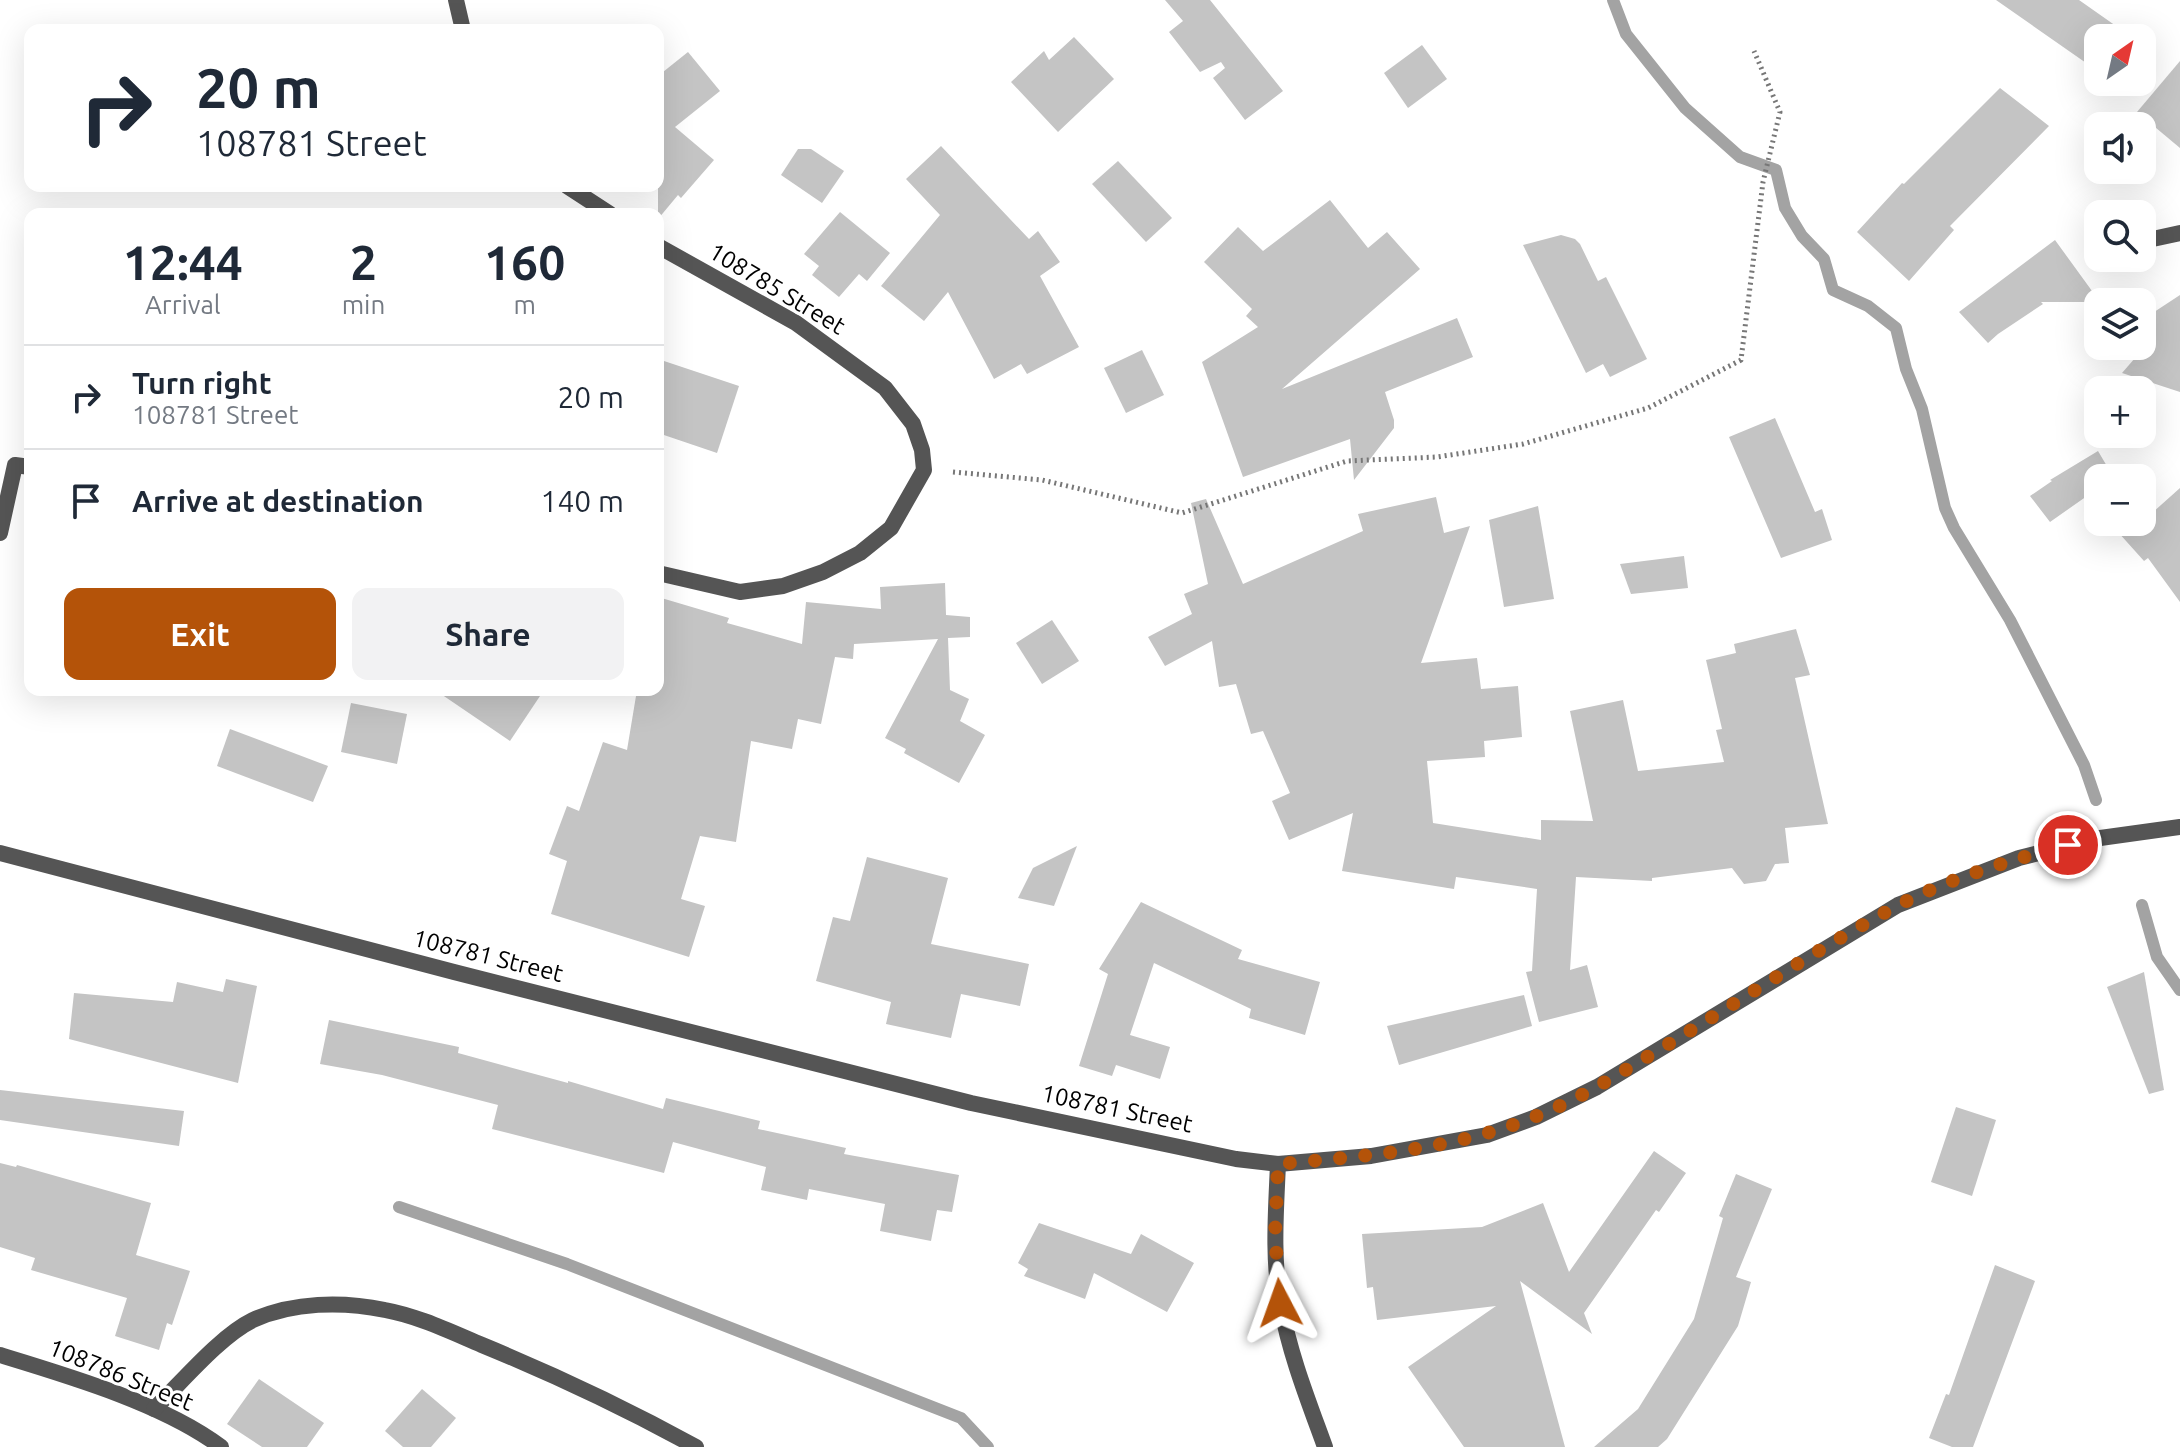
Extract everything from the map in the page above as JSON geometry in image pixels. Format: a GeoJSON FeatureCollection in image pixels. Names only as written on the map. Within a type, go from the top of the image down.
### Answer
{"type":"FeatureCollection","features":[{"type":"Feature","properties":{"kind":"street"},"geometry":{"type":"LineString","coordinates":[[456,0],[462,24]]}},
{"type":"Feature","properties":{"kind":"street"},"geometry":{"type":"LineString","coordinates":[[576,192],[601,208]]}},
{"type":"Feature","properties":{"kind":"street"},"geometry":{"type":"LineString","coordinates":[[2156,238],[2180,233]]}},
{"type":"Feature","properties":{"kind":"street","name":"108785 Street"},"geometry":{"type":"LineString","coordinates":[[664,249],[796,323],[885,388],[913,424],[922,450],[924,470]]}},
{"type":"Feature","properties":{"kind":"street"},"geometry":{"type":"LineString","coordinates":[[0,533],[15,465]]}},
{"type":"Feature","properties":{"kind":"street"},"geometry":{"type":"LineString","coordinates":[[664,574],[740,592],[783,586],[823,572],[860,553],[891,528],[924,470]]}},
{"type":"Feature","properties":{"kind":"street","name":"108781 Street"},"geometry":{"type":"LineString","coordinates":[[0,853],[971,1103],[1236,1159],[1278,1164],[1371,1156],[1434,1145],[1487,1135],[1536,1117],[1597,1087],[1898,905],[2019,858],[2093,839],[2180,827]]}},
{"type":"Feature","properties":{"kind":"street"},"geometry":{"type":"LineString","coordinates":[[1278,1164],[1275,1235],[1280,1303],[1294,1363],[1325,1447]]}},
{"type":"Feature","properties":{"kind":"street"},"geometry":{"type":"LineString","coordinates":[[154,1409],[235,1330],[275,1312],[329,1304],[385,1310],[437,1326],[646,1419],[696,1447]]}},
{"type":"Feature","properties":{"kind":"street","name":"108786 Street"},"geometry":{"type":"LineString","coordinates":[[0,1355],[62,1374],[154,1409],[221,1447]]}},
{"type":"Feature","properties":{"kind":"path"},"geometry":{"type":"LineString","coordinates":[[924,470],[1042,480],[1182,513],[1347,461],[1437,457],[1523,444],[1648,408],[1741,360],[1763,182],[1780,112],[1754,51]]}},
{"type":"Feature","properties":{"kind":"building"},"geometry":{"type":"Polygon","coordinates":[[[1165,0],[1210,0],[1283,91],[1245,120],[1213,78],[1225,68],[1221,62],[1200,72],[1169,32],[1183,21],[1165,0]]]}},
{"type":"Feature","properties":{"kind":"building"},"geometry":{"type":"Polygon","coordinates":[[[1996,0],[2079,0],[2113,24],[2084,24],[2084,62],[1996,0]]]}},
{"type":"Feature","properties":{"kind":"building"},"geometry":{"type":"Polygon","coordinates":[[[1074,37],[1114,79],[1058,132],[1011,82],[1044,51],[1049,60],[1074,37]]]}},
{"type":"Feature","properties":{"kind":"building"},"geometry":{"type":"Polygon","coordinates":[[[1422,45],[1447,79],[1408,108],[1384,73],[1422,45]]]}},
{"type":"Feature","properties":{"kind":"building"},"geometry":{"type":"Polygon","coordinates":[[[688,52],[720,91],[675,127],[714,160],[681,198],[678,195],[664,212],[664,208],[658,208],[658,192],[664,192],[664,71],[688,52]]]}},
{"type":"Feature","properties":{"kind":"building"},"geometry":{"type":"Polygon","coordinates":[[[2180,61],[2180,148],[2156,128],[2156,112],[2137,112],[2150,96],[2156,96],[2156,89],[2180,61]]]}},
{"type":"Feature","properties":{"kind":"building"},"geometry":{"type":"Polygon","coordinates":[[[2000,88],[2049,126],[1950,226],[1954,230],[1909,281],[1857,232],[1902,183],[2000,88]]]}},
{"type":"Feature","properties":{"kind":"building"},"geometry":{"type":"Polygon","coordinates":[[[941,146],[1029,239],[1038,231],[1060,262],[1040,276],[1079,347],[1027,374],[1021,364],[994,379],[948,292],[924,321],[881,286],[940,215],[906,179],[941,146]]]}},
{"type":"Feature","properties":{"kind":"building"},"geometry":{"type":"Polygon","coordinates":[[[798,149],[811,149],[844,171],[822,203],[781,175],[798,149]]]}},
{"type":"Feature","properties":{"kind":"building"},"geometry":{"type":"Polygon","coordinates":[[[1118,161],[1172,218],[1146,242],[1092,184],[1118,161]]]}},
{"type":"Feature","properties":{"kind":"building"},"geometry":{"type":"Polygon","coordinates":[[[1330,200],[1368,248],[1387,232],[1420,269],[1282,389],[1457,318],[1473,357],[1385,392],[1394,428],[1354,480],[1350,439],[1243,477],[1202,362],[1258,327],[1246,316],[1252,309],[1204,262],[1238,227],[1263,251],[1330,200]]]}},
{"type":"Feature","properties":{"kind":"building"},"geometry":{"type":"Polygon","coordinates":[[[840,212],[890,253],[867,281],[859,274],[839,297],[812,275],[819,266],[804,254],[840,212]]]}},
{"type":"Feature","properties":{"kind":"building"},"geometry":{"type":"Polygon","coordinates":[[[1561,235],[1580,244],[1598,281],[1606,277],[1647,359],[1610,377],[1603,364],[1586,373],[1523,245],[1561,235]]]}},
{"type":"Feature","properties":{"kind":"building"},"geometry":{"type":"Polygon","coordinates":[[[2055,240],[2090,288],[2084,288],[2084,302],[2041,302],[2043,304],[1988,343],[1959,312],[2055,240]]]}},
{"type":"Feature","properties":{"kind":"building"},"geometry":{"type":"Polygon","coordinates":[[[2180,295],[2180,392],[2156,384],[2156,376],[2122,373],[2133,360],[2156,360],[2156,311],[2180,295]]]}},
{"type":"Feature","properties":{"kind":"building"},"geometry":{"type":"Polygon","coordinates":[[[1142,350],[1164,395],[1126,413],[1104,368],[1142,350]]]}},
{"type":"Feature","properties":{"kind":"building"},"geometry":{"type":"Polygon","coordinates":[[[664,361],[739,386],[717,453],[664,435],[664,361]]]}},
{"type":"Feature","properties":{"kind":"building"},"geometry":{"type":"Polygon","coordinates":[[[1775,418],[1815,512],[1822,509],[1832,540],[1781,558],[1729,437],[1775,418]]]}},
{"type":"Feature","properties":{"kind":"building"},"geometry":{"type":"Polygon","coordinates":[[[2098,451],[2106,464],[2084,464],[2084,498],[2050,522],[2030,496],[2098,451]]]}},
{"type":"Feature","properties":{"kind":"building"},"geometry":{"type":"Polygon","coordinates":[[[2180,488],[2180,602],[2148,558],[2144,561],[2122,536],[2156,536],[2156,509],[2180,488]]]}},
{"type":"Feature","properties":{"kind":"building"},"geometry":{"type":"Polygon","coordinates":[[[1436,497],[1444,533],[1470,526],[1421,663],[1477,658],[1481,689],[1518,686],[1522,737],[1484,741],[1485,757],[1427,761],[1433,823],[1541,840],[1541,820],[1593,821],[1570,711],[1623,700],[1638,771],[1724,762],[1716,730],[1722,729],[1706,660],[1736,653],[1734,644],[1796,629],[1810,675],[1795,678],[1828,824],[1785,828],[1789,863],[1775,864],[1766,881],[1744,884],[1732,868],[1652,878],[1652,881],[1576,877],[1570,970],[1587,965],[1598,1007],[1539,1022],[1526,972],[1532,971],[1537,889],[1456,877],[1454,889],[1342,871],[1353,813],[1289,840],[1272,801],[1290,793],[1263,731],[1251,734],[1236,684],[1219,687],[1212,641],[1165,666],[1148,637],[1192,614],[1184,594],[1208,584],[1191,503],[1206,499],[1243,584],[1363,531],[1358,514],[1436,497]]]}},
{"type":"Feature","properties":{"kind":"building"},"geometry":{"type":"Polygon","coordinates":[[[1538,506],[1554,599],[1504,607],[1489,520],[1538,506]]]}},
{"type":"Feature","properties":{"kind":"building"},"geometry":{"type":"Polygon","coordinates":[[[1684,556],[1688,588],[1631,594],[1620,564],[1684,556]]]}},
{"type":"Feature","properties":{"kind":"building"},"geometry":{"type":"Polygon","coordinates":[[[945,583],[946,615],[970,617],[970,637],[948,638],[950,690],[969,699],[960,721],[985,735],[959,783],[904,753],[906,749],[885,738],[938,639],[854,644],[853,659],[835,657],[821,724],[798,719],[792,749],[751,741],[736,842],[700,836],[681,899],[705,906],[689,957],[551,914],[567,861],[549,854],[567,806],[579,811],[603,742],[627,750],[636,696],[664,696],[664,599],[729,618],[727,623],[802,644],[806,602],[881,609],[880,587],[945,583]]]}},
{"type":"Feature","properties":{"kind":"building"},"geometry":{"type":"Polygon","coordinates":[[[1052,620],[1079,661],[1042,684],[1016,643],[1052,620]]]}},
{"type":"Feature","properties":{"kind":"building"},"geometry":{"type":"Polygon","coordinates":[[[444,696],[540,696],[510,741],[444,696]]]}},
{"type":"Feature","properties":{"kind":"building"},"geometry":{"type":"Polygon","coordinates":[[[351,703],[407,714],[397,764],[341,752],[351,703]]]}},
{"type":"Feature","properties":{"kind":"building"},"geometry":{"type":"Polygon","coordinates":[[[230,729],[328,766],[313,802],[217,766],[230,729]]]}},
{"type":"Feature","properties":{"kind":"building"},"geometry":{"type":"Polygon","coordinates":[[[1077,846],[1054,906],[1018,898],[1033,868],[1077,846]]]}},
{"type":"Feature","properties":{"kind":"building"},"geometry":{"type":"Polygon","coordinates":[[[867,857],[948,878],[931,944],[1029,964],[1020,1006],[961,994],[951,1038],[886,1024],[891,1002],[816,981],[833,917],[850,921],[867,857]]]}},
{"type":"Feature","properties":{"kind":"building"},"geometry":{"type":"Polygon","coordinates":[[[1141,902],[1242,950],[1238,959],[1320,982],[1305,1035],[1249,1018],[1251,1009],[1154,963],[1130,1035],[1170,1047],[1160,1079],[1116,1065],[1112,1076],[1079,1066],[1108,974],[1099,969],[1141,902]]]}},
{"type":"Feature","properties":{"kind":"building"},"geometry":{"type":"Polygon","coordinates":[[[2144,972],[2164,1090],[2149,1094],[2107,987],[2144,972]]]}},
{"type":"Feature","properties":{"kind":"building"},"geometry":{"type":"Polygon","coordinates":[[[226,979],[257,986],[238,1083],[69,1039],[74,993],[173,1002],[177,982],[223,992],[226,979]]]}},
{"type":"Feature","properties":{"kind":"building"},"geometry":{"type":"Polygon","coordinates":[[[1524,995],[1532,1026],[1399,1065],[1387,1026],[1524,995]]]}},
{"type":"Feature","properties":{"kind":"building"},"geometry":{"type":"Polygon","coordinates":[[[329,1020],[459,1047],[458,1053],[663,1109],[666,1098],[760,1121],[758,1129],[846,1148],[844,1154],[959,1175],[952,1212],[937,1210],[931,1241],[880,1231],[885,1204],[809,1189],[807,1200],[761,1190],[766,1167],[673,1142],[664,1173],[492,1129],[498,1105],[382,1075],[320,1064],[329,1020]]]}},
{"type":"Feature","properties":{"kind":"building"},"geometry":{"type":"Polygon","coordinates":[[[0,1090],[184,1111],[179,1146],[0,1120],[0,1090]]]}},
{"type":"Feature","properties":{"kind":"building"},"geometry":{"type":"Polygon","coordinates":[[[1956,1107],[1996,1120],[1972,1196],[1931,1182],[1956,1107]]]}},
{"type":"Feature","properties":{"kind":"building"},"geometry":{"type":"Polygon","coordinates":[[[1654,1151],[1686,1173],[1659,1212],[1656,1210],[1584,1313],[1592,1334],[1520,1281],[1565,1447],[1464,1447],[1408,1367],[1496,1306],[1377,1320],[1373,1287],[1367,1288],[1362,1234],[1482,1227],[1543,1203],[1569,1272],[1654,1151]]]}},
{"type":"Feature","properties":{"kind":"building"},"geometry":{"type":"Polygon","coordinates":[[[0,1163],[17,1165],[151,1203],[136,1255],[190,1271],[172,1325],[167,1323],[159,1350],[115,1336],[127,1298],[31,1270],[35,1258],[0,1247],[0,1163]]]}},
{"type":"Feature","properties":{"kind":"building"},"geometry":{"type":"Polygon","coordinates":[[[1736,1174],[1772,1189],[1736,1277],[1751,1282],[1738,1326],[1667,1439],[1658,1447],[1594,1447],[1638,1409],[1694,1319],[1723,1218],[1719,1216],[1736,1174]]]}},
{"type":"Feature","properties":{"kind":"building"},"geometry":{"type":"Polygon","coordinates":[[[1039,1223],[1131,1254],[1141,1234],[1194,1263],[1167,1312],[1094,1273],[1085,1299],[1024,1276],[1028,1269],[1018,1263],[1039,1223]]]}},
{"type":"Feature","properties":{"kind":"building"},"geometry":{"type":"Polygon","coordinates":[[[1995,1265],[2035,1281],[1973,1447],[1952,1447],[1929,1438],[1946,1394],[1949,1395],[1995,1265]]]}},
{"type":"Feature","properties":{"kind":"building"},"geometry":{"type":"Polygon","coordinates":[[[259,1379],[324,1423],[307,1447],[262,1447],[227,1424],[259,1379]]]}},
{"type":"Feature","properties":{"kind":"building"},"geometry":{"type":"Polygon","coordinates":[[[422,1389],[456,1418],[431,1447],[403,1447],[385,1431],[422,1389]]]}},
{"type":"Feature","properties":{"kind":"waterway"},"geometry":{"type":"LineString","coordinates":[[1613,0],[1626,34],[1685,108],[1740,157],[1776,170],[1785,208],[1802,236],[1824,259],[1833,290],[1868,306],[1896,328],[1906,369],[1922,409],[1945,508],[2010,620],[2084,765],[2096,800]]}},
{"type":"Feature","properties":{"kind":"waterway"},"geometry":{"type":"LineString","coordinates":[[2142,905],[2157,957],[2180,990]]}},
{"type":"Feature","properties":{"kind":"waterway"},"geometry":{"type":"LineString","coordinates":[[399,1207],[567,1264],[961,1418],[988,1447]]}},
{"type":"Feature","properties":{"kind":"route"},"geometry":{"type":"LineString","coordinates":[[1280,1303],[1275,1235],[1278,1164],[1371,1156],[1434,1145],[1487,1135],[1536,1117],[1597,1087],[1898,905],[1962,878],[2068,845]]}}]}
